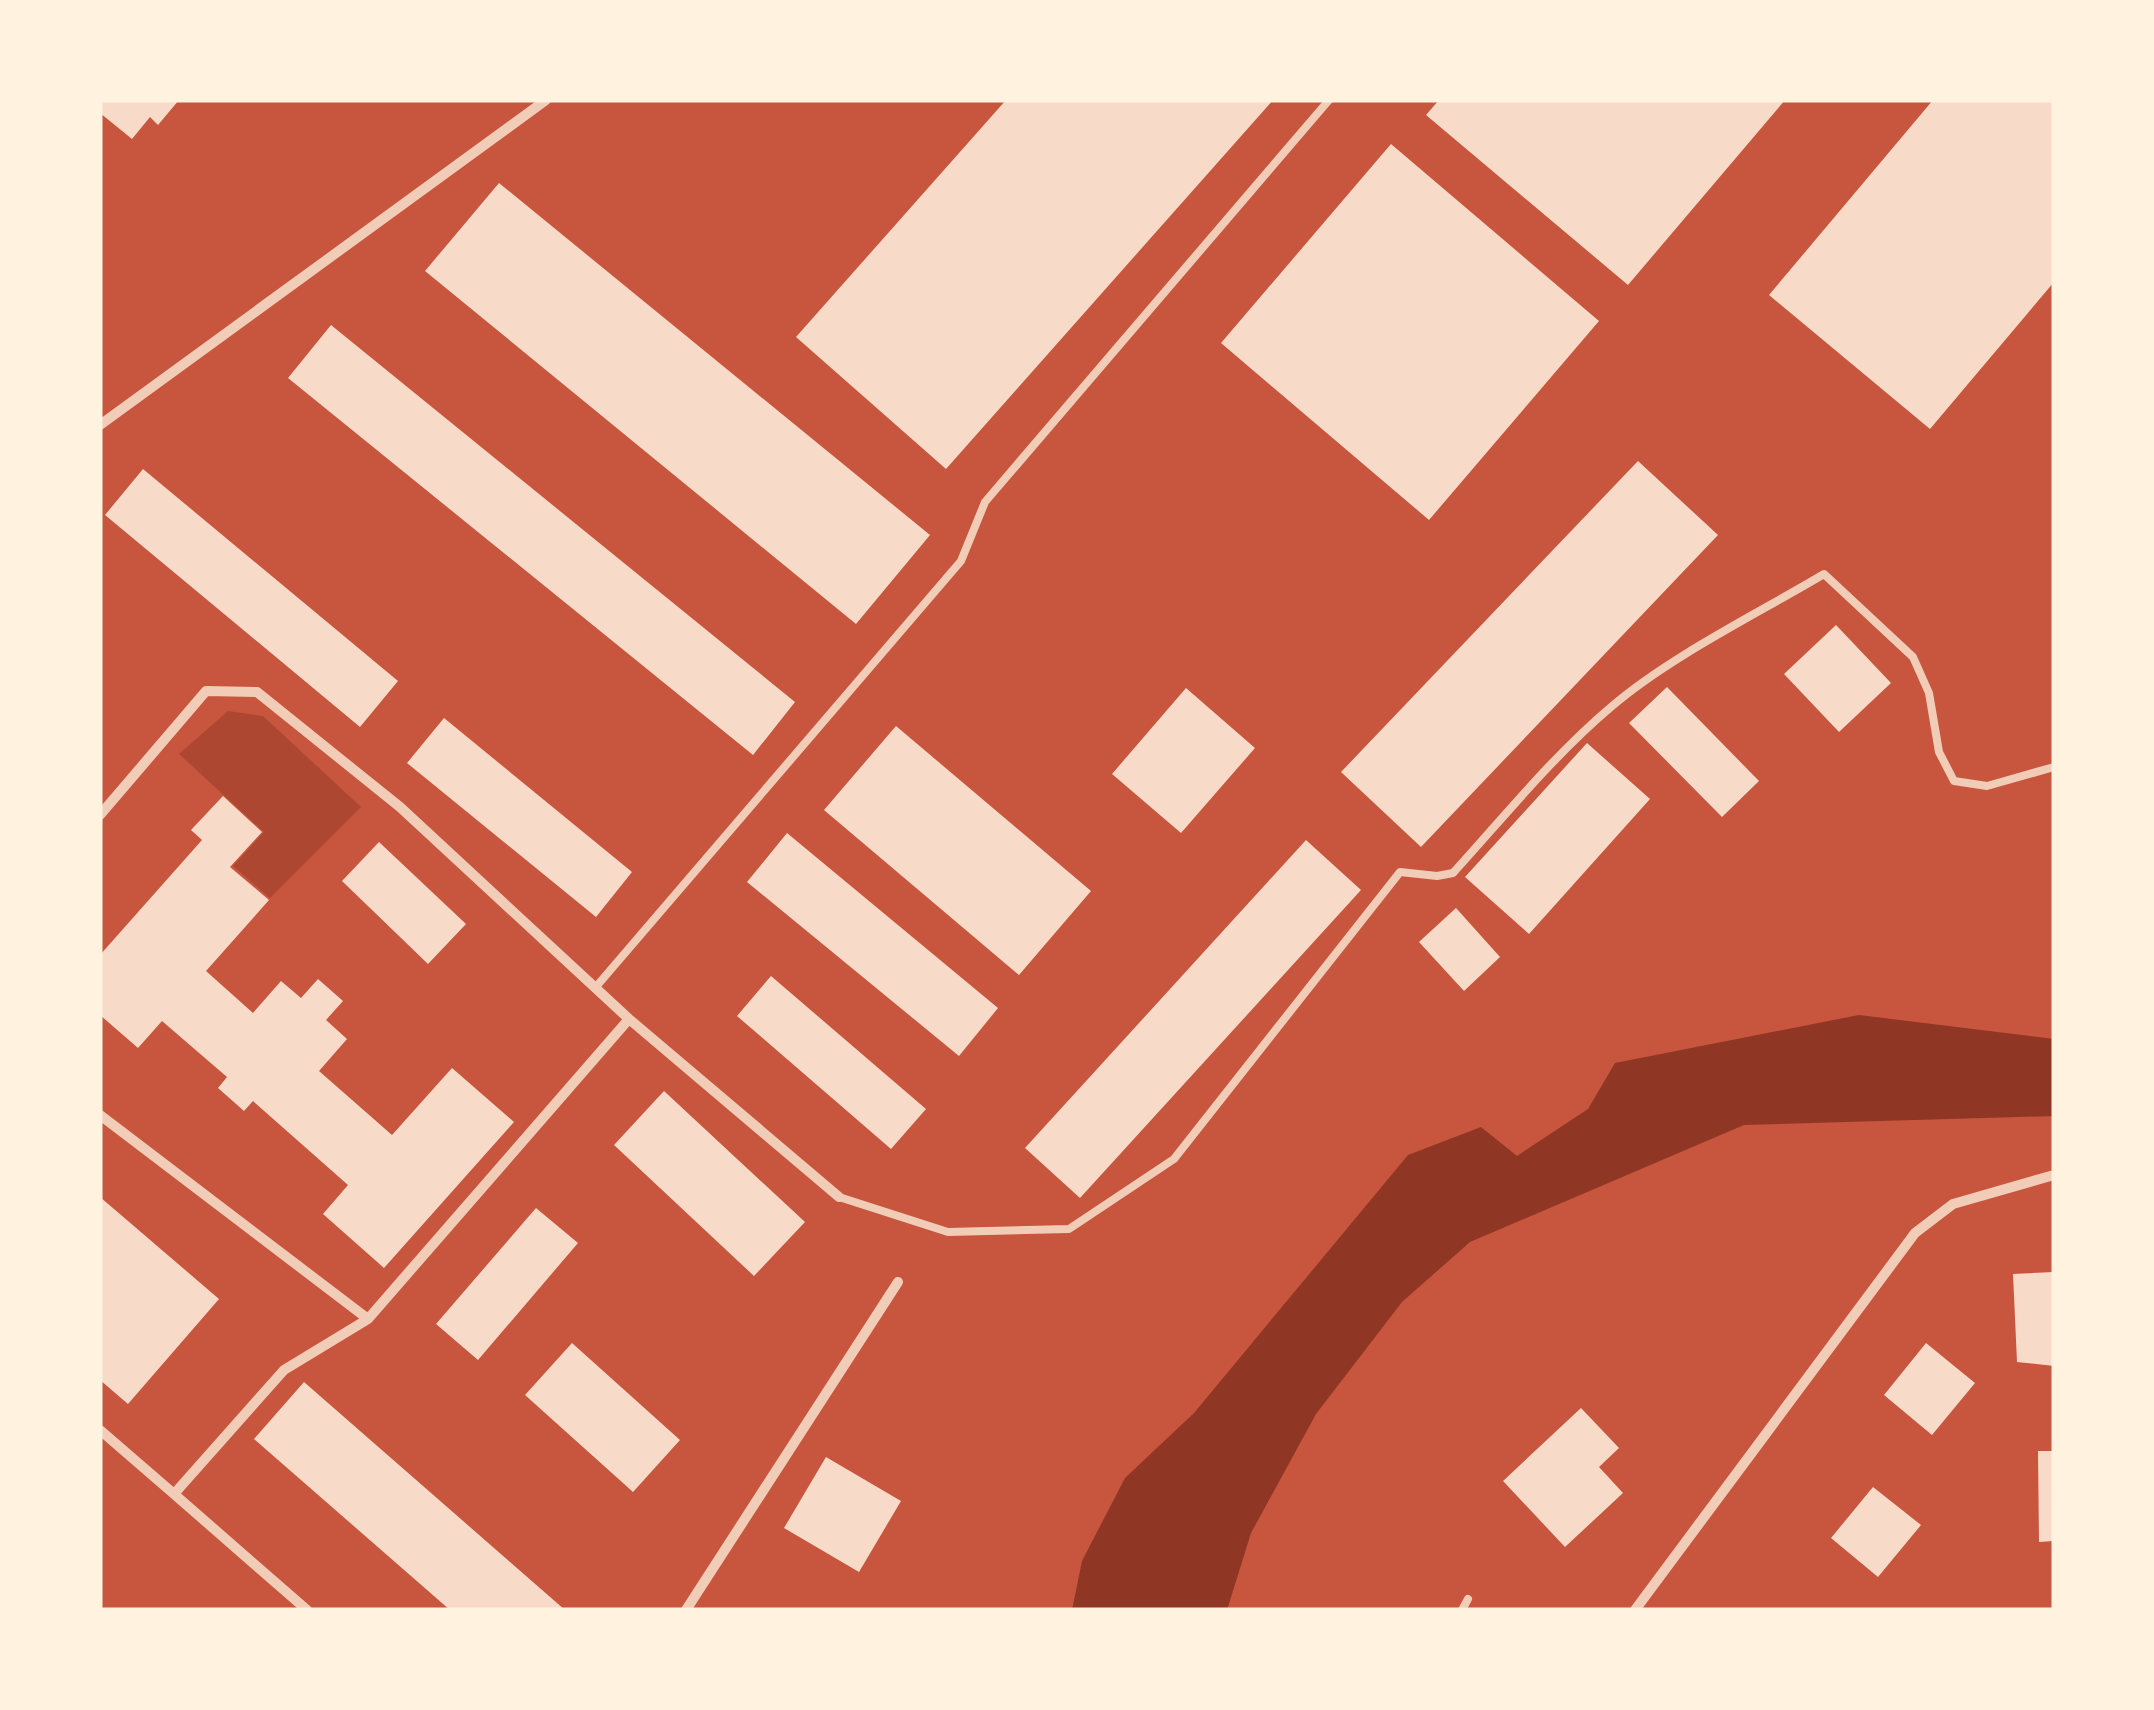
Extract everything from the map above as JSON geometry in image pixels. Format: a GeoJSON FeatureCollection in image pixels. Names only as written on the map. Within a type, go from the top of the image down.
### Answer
{"type":"FeatureCollection","features":[{"type":"Feature","properties":{"kind":"street"},"geometry":{"type":"LineString","coordinates":[[100,425],[546,100]]}},
{"type":"Feature","properties":{"kind":"street"},"geometry":{"type":"LineString","coordinates":[[100,814],[206,691],[257,692],[400,807],[595,988],[839,1197]]}},
{"type":"Feature","properties":{"kind":"street"},"geometry":{"type":"LineString","coordinates":[[174,1494],[284,1370],[368,1319],[630,1019]]}},
{"type":"Feature","properties":{"kind":"street"},"geometry":{"type":"LineString","coordinates":[[100,1115],[368,1319]]}},
{"type":"Feature","properties":{"kind":"street"},"geometry":{"type":"LineString","coordinates":[[1635,1610],[1914,1234],[1953,1204],[2054,1175]]}},
{"type":"Feature","properties":{"kind":"street"},"geometry":{"type":"LineString","coordinates":[[686,1610],[898,1282]]}},
{"type":"Feature","properties":{"kind":"street"},"geometry":{"type":"LineString","coordinates":[[100,1430],[307,1610]]}},
{"type":"Feature","properties":{"kind":"lane"},"geometry":{"type":"LineString","coordinates":[[595,988],[961,560],[985,502],[1328,100]]}},
{"type":"Feature","properties":{"kind":"lane"},"geometry":{"type":"LineString","coordinates":[[839,1197],[948,1232],[1069,1229],[1174,1158],[1400,872],[1437,876],[1453,873],[1562,752],[1613,704],[1824,574],[1913,657],[1929,692],[1940,752],[1954,781],[1986,786],[2054,767]]}},
{"type":"Feature","properties":{"kind":"lane"},"geometry":{"type":"LineString","coordinates":[[1462,1610],[1468,1599]]}},
{"type":"Feature","properties":{"kind":"shaded area"},"geometry":{"type":"Polygon","coordinates":[[[228,711],[263,716],[361,807],[270,898],[233,866],[264,832],[179,754],[228,711]]]}},
{"type":"Feature","properties":{"kind":"shaded area"},"geometry":{"type":"Polygon","coordinates":[[[1859,1015],[2054,1039],[2054,1116],[1744,1125],[1470,1242],[1402,1302],[1316,1414],[1251,1533],[1227,1610],[1072,1610],[1082,1561],[1125,1478],[1194,1413],[1408,1155],[1481,1127],[1517,1156],[1588,1109],[1615,1063],[1859,1015]]]}},
{"type":"Feature","properties":{"kind":"building"},"geometry":{"type":"Polygon","coordinates":[[[100,100],[179,100],[158,125],[150,117],[132,139],[100,113],[100,100]]]}},
{"type":"Feature","properties":{"kind":"building"},"geometry":{"type":"Polygon","coordinates":[[[1006,100],[1273,100],[946,469],[796,337],[1006,100]]]}},
{"type":"Feature","properties":{"kind":"building"},"geometry":{"type":"Polygon","coordinates":[[[1439,100],[1785,100],[1628,285],[1426,115],[1439,100]]]}},
{"type":"Feature","properties":{"kind":"building"},"geometry":{"type":"Polygon","coordinates":[[[1933,100],[2054,100],[2054,282],[1930,429],[1769,295],[1933,100]]]}},
{"type":"Feature","properties":{"kind":"building"},"geometry":{"type":"Polygon","coordinates":[[[1391,144],[1599,321],[1429,520],[1221,343],[1391,144]]]}},
{"type":"Feature","properties":{"kind":"building"},"geometry":{"type":"Polygon","coordinates":[[[499,183],[930,535],[856,624],[425,271],[499,183]]]}},
{"type":"Feature","properties":{"kind":"building"},"geometry":{"type":"Polygon","coordinates":[[[331,325],[795,702],[753,755],[288,378],[331,325]]]}},
{"type":"Feature","properties":{"kind":"building"},"geometry":{"type":"Polygon","coordinates":[[[1638,461],[1718,535],[1421,847],[1341,772],[1638,461]]]}},
{"type":"Feature","properties":{"kind":"building"},"geometry":{"type":"Polygon","coordinates":[[[143,469],[398,681],[360,727],[105,515],[143,469]]]}},
{"type":"Feature","properties":{"kind":"building"},"geometry":{"type":"Polygon","coordinates":[[[1836,625],[1891,683],[1839,732],[1784,674],[1836,625]]]}},
{"type":"Feature","properties":{"kind":"building"},"geometry":{"type":"Polygon","coordinates":[[[1667,687],[1759,781],[1722,817],[1629,723],[1667,687]]]}},
{"type":"Feature","properties":{"kind":"building"},"geometry":{"type":"Polygon","coordinates":[[[1186,688],[1255,748],[1181,833],[1112,774],[1186,688]]]}},
{"type":"Feature","properties":{"kind":"building"},"geometry":{"type":"Polygon","coordinates":[[[444,718],[632,872],[596,917],[407,763],[444,718]]]}},
{"type":"Feature","properties":{"kind":"building"},"geometry":{"type":"Polygon","coordinates":[[[896,726],[1091,891],[1019,975],[824,810],[896,726]]]}},
{"type":"Feature","properties":{"kind":"building"},"geometry":{"type":"Polygon","coordinates":[[[1587,743],[1650,799],[1529,934],[1465,877],[1587,743]]]}},
{"type":"Feature","properties":{"kind":"building"},"geometry":{"type":"Polygon","coordinates":[[[223,796],[262,832],[230,867],[269,900],[206,971],[253,1013],[281,981],[301,998],[318,979],[343,1001],[326,1020],[347,1039],[319,1071],[392,1135],[452,1068],[514,1122],[384,1268],[323,1214],[348,1185],[253,1101],[244,1111],[218,1088],[227,1077],[162,1021],[138,1048],[100,1015],[100,955],[202,840],[191,830],[223,796]]]}},
{"type":"Feature","properties":{"kind":"building"},"geometry":{"type":"Polygon","coordinates":[[[787,833],[998,1008],[959,1056],[747,882],[787,833]]]}},
{"type":"Feature","properties":{"kind":"building"},"geometry":{"type":"Polygon","coordinates":[[[1306,840],[1361,890],[1080,1198],[1025,1148],[1306,840]]]}},
{"type":"Feature","properties":{"kind":"building"},"geometry":{"type":"Polygon","coordinates":[[[379,842],[466,924],[428,964],[342,881],[379,842]]]}},
{"type":"Feature","properties":{"kind":"building"},"geometry":{"type":"Polygon","coordinates":[[[1456,908],[1500,957],[1464,991],[1419,942],[1456,908]]]}},
{"type":"Feature","properties":{"kind":"building"},"geometry":{"type":"Polygon","coordinates":[[[771,976],[926,1109],[891,1149],[737,1016],[771,976]]]}},
{"type":"Feature","properties":{"kind":"building"},"geometry":{"type":"Polygon","coordinates":[[[664,1091],[805,1222],[754,1276],[614,1145],[664,1091]]]}},
{"type":"Feature","properties":{"kind":"building"},"geometry":{"type":"Polygon","coordinates":[[[100,1197],[219,1299],[128,1404],[100,1380],[100,1197]]]}},
{"type":"Feature","properties":{"kind":"building"},"geometry":{"type":"Polygon","coordinates":[[[536,1208],[578,1243],[478,1360],[436,1324],[536,1208]]]}},
{"type":"Feature","properties":{"kind":"building"},"geometry":{"type":"Polygon","coordinates":[[[2054,1272],[2054,1366],[2017,1362],[2013,1274],[2054,1272]]]}},
{"type":"Feature","properties":{"kind":"building"},"geometry":{"type":"Polygon","coordinates":[[[572,1343],[680,1440],[633,1492],[525,1395],[572,1343]]]}},
{"type":"Feature","properties":{"kind":"building"},"geometry":{"type":"Polygon","coordinates":[[[1926,1343],[1975,1383],[1932,1435],[1884,1395],[1926,1343]]]}},
{"type":"Feature","properties":{"kind":"building"},"geometry":{"type":"Polygon","coordinates":[[[304,1382],[565,1610],[450,1610],[254,1439],[304,1382]]]}},
{"type":"Feature","properties":{"kind":"building"},"geometry":{"type":"Polygon","coordinates":[[[1581,1408],[1619,1448],[1599,1467],[1623,1493],[1565,1547],[1503,1481],[1581,1408]]]}},
{"type":"Feature","properties":{"kind":"building"},"geometry":{"type":"Polygon","coordinates":[[[2038,1451],[2054,1451],[2054,1541],[2039,1542],[2038,1451]]]}},
{"type":"Feature","properties":{"kind":"building"},"geometry":{"type":"Polygon","coordinates":[[[826,1457],[901,1501],[859,1572],[784,1528],[826,1457]]]}},
{"type":"Feature","properties":{"kind":"building"},"geometry":{"type":"Polygon","coordinates":[[[1873,1487],[1921,1525],[1878,1577],[1831,1538],[1873,1487]]]}}]}
